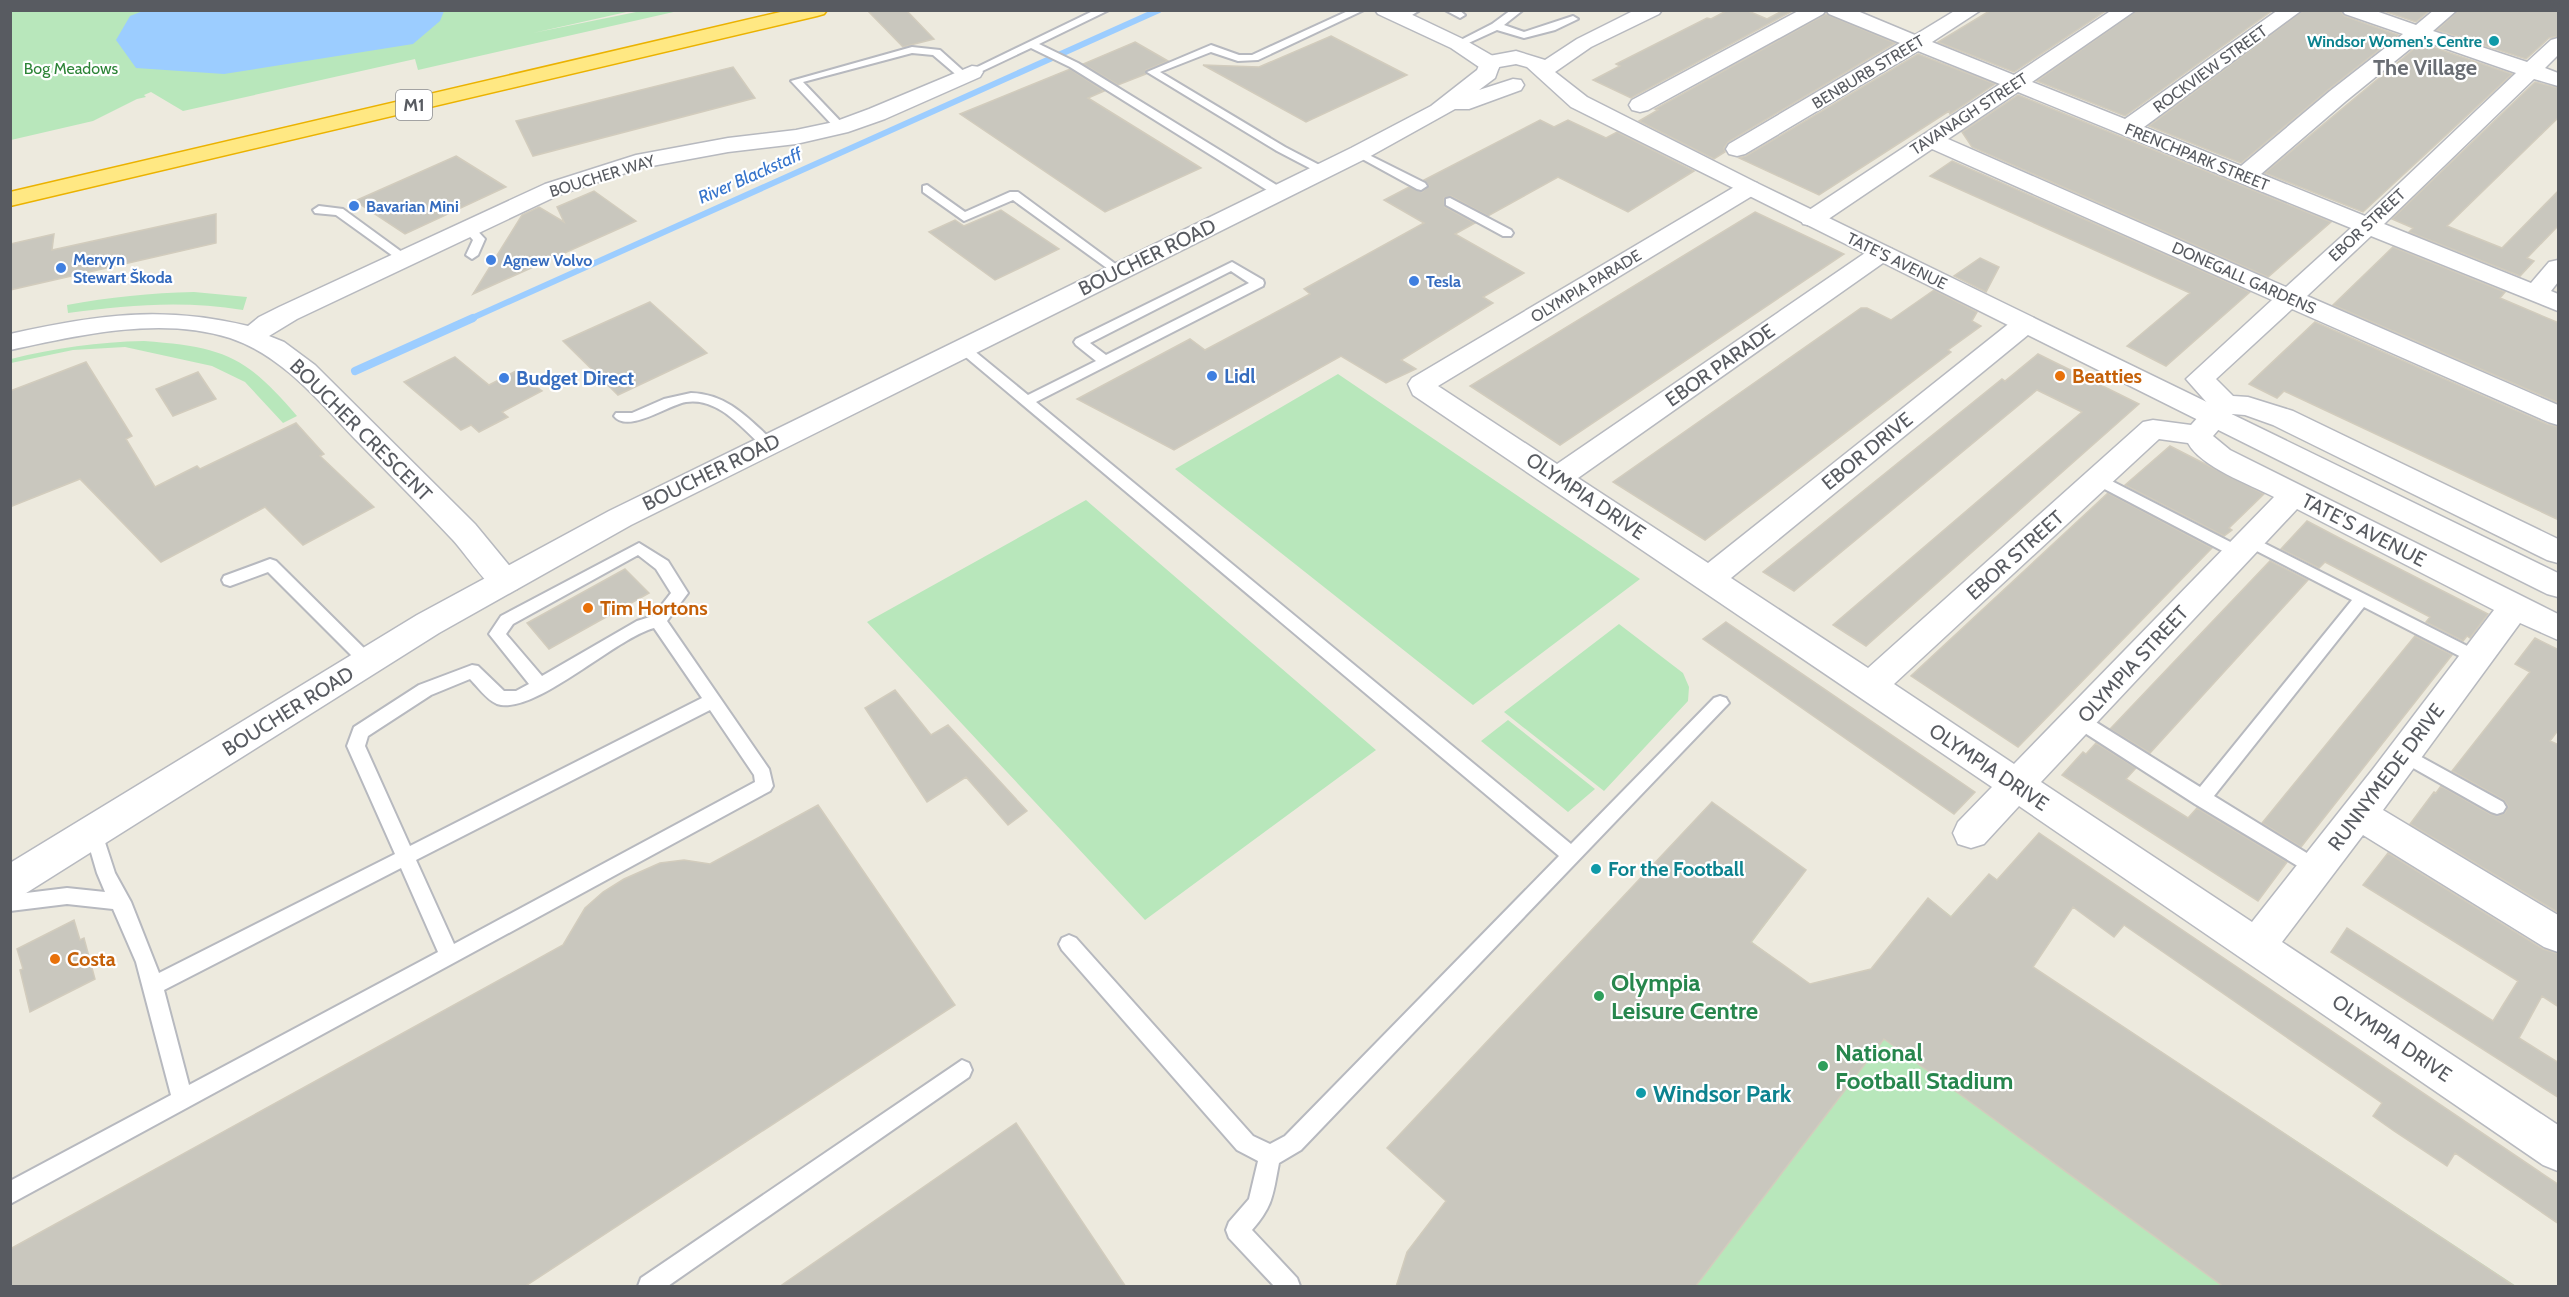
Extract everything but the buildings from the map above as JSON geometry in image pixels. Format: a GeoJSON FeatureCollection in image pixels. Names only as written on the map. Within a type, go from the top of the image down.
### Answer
{"type":"FeatureCollection","features":[{"type":"Feature","properties":{"kind":"highway","name":"M1"},"geometry":{"type":"LineString","coordinates":[[10,178],[741,10]]}},
{"type":"Feature","properties":{"kind":"highway","name":"M1"},"geometry":{"type":"LineString","coordinates":[[10,199],[817,10]]}},
{"type":"Feature","properties":{"kind":"street"},"geometry":{"type":"LineString","coordinates":[[1489,68],[1515,58],[1584,44],[1652,10]]}},
{"type":"Feature","properties":{"kind":"street"},"geometry":{"type":"LineString","coordinates":[[1640,105],[1816,10]]}},
{"type":"Feature","properties":{"kind":"street","name":"FRENCHPARK STREET"},"geometry":{"type":"LineString","coordinates":[[1836,10],[2547,298]]}},
{"type":"Feature","properties":{"kind":"street","name":"BENBURB STREET"},"geometry":{"type":"LineString","coordinates":[[1737,149],[1971,10]]}},
{"type":"Feature","properties":{"kind":"street","name":"TAVANAGH STREET"},"geometry":{"type":"LineString","coordinates":[[1812,219],[2126,10]]}},
{"type":"Feature","properties":{"kind":"street","name":"ROCKVIEW STREET"},"geometry":{"type":"LineString","coordinates":[[2128,129],[2292,10]]}},
{"type":"Feature","properties":{"kind":"street"},"geometry":{"type":"LineString","coordinates":[[2352,10],[2559,80]]}},
{"type":"Feature","properties":{"kind":"street"},"geometry":{"type":"LineString","coordinates":[[2244,176],[2338,96],[2446,10]]}},
{"type":"Feature","properties":{"kind":"street"},"geometry":{"type":"LineString","coordinates":[[1400,13],[1459,45]]}},
{"type":"Feature","properties":{"kind":"street","name":"BOUCHER ROAD"},"geometry":{"type":"LineString","coordinates":[[10,883],[367,661],[506,580],[620,518],[1323,171],[1439,111],[1517,85],[1538,82],[1544,72],[1584,44]]}},
{"type":"Feature","properties":{"kind":"street","name":"EBOR STREET"},"geometry":{"type":"LineString","coordinates":[[1870,686],[2153,429],[2213,419],[2200,380],[2368,226],[2559,44]]}},
{"type":"Feature","properties":{"kind":"street","name":"TATE'S AVENUE"},"geometry":{"type":"LineString","coordinates":[[1459,45],[1535,62],[1579,102]]}},
{"type":"Feature","properties":{"kind":"street","name":"TATE'S AVENUE"},"geometry":{"type":"LineString","coordinates":[[1459,45],[1489,68],[1497,81],[1579,102],[2213,419],[2559,586]]}},
{"type":"Feature","properties":{"kind":"street"},"geometry":{"type":"LineString","coordinates":[[1670,65],[1694,76]]}},
{"type":"Feature","properties":{"kind":"street","name":"BOUCHER ROAD"},"geometry":{"type":"LineString","coordinates":[[1439,111],[1489,68]]}},
{"type":"Feature","properties":{"kind":"street","name":"BOUCHER WAY"},"geometry":{"type":"LineString","coordinates":[[251,337],[268,323],[288,313],[553,189],[636,162],[728,145],[796,137],[840,127],[877,114],[968,74]]}},
{"type":"Feature","properties":{"kind":"street"},"geometry":{"type":"LineString","coordinates":[[1744,123],[1765,133]]}},
{"type":"Feature","properties":{"kind":"street","name":"DONEGALL GARDENS"},"geometry":{"type":"LineString","coordinates":[[1930,140],[2559,416]]}},
{"type":"Feature","properties":{"kind":"street","name":"OLYMPIA PARADE"},"geometry":{"type":"LineString","coordinates":[[1422,384],[1749,188]]}},
{"type":"Feature","properties":{"kind":"street","name":"EBOR PARADE"},"geometry":{"type":"LineString","coordinates":[[1558,478],[1874,258],[1883,254]]}},
{"type":"Feature","properties":{"kind":"street"},"geometry":{"type":"LineString","coordinates":[[2547,298],[2559,267]]}},
{"type":"Feature","properties":{"kind":"street","name":"BOUCHER CRESCENT"},"geometry":{"type":"LineString","coordinates":[[10,342],[106,324],[175,322],[224,329],[251,337],[290,356],[464,532],[506,580]]}},
{"type":"Feature","properties":{"kind":"street","name":"EBOR DRIVE"},"geometry":{"type":"LineString","coordinates":[[1709,579],[2025,324]]}},
{"type":"Feature","properties":{"kind":"street","name":"OLYMPIA DRIVE"},"geometry":{"type":"LineString","coordinates":[[1422,384],[1423,389],[1870,686],[2559,1150]]}},
{"type":"Feature","properties":{"kind":"street","name":"TATE'S AVENUE"},"geometry":{"type":"LineString","coordinates":[[2559,552],[2283,418],[2248,406],[2213,419],[2203,445],[2220,457],[2559,628]]}},
{"type":"Feature","properties":{"kind":"street","name":"OLYMPIA STREET"},"geometry":{"type":"LineString","coordinates":[[1971,833],[2294,494]]}},
{"type":"Feature","properties":{"kind":"street","name":"RUNNYMEDE DRIVE"},"geometry":{"type":"LineString","coordinates":[[2256,946],[2405,755],[2515,606]]}},
{"type":"Feature","properties":{"kind":"street"},"geometry":{"type":"LineString","coordinates":[[2359,814],[2559,934]]}},
{"type":"Feature","properties":{"kind":"lane"},"geometry":{"type":"LineString","coordinates":[[840,127],[796,81],[912,50],[936,52],[968,74],[1104,10]]}},
{"type":"Feature","properties":{"kind":"lane"},"geometry":{"type":"LineString","coordinates":[[1323,171],[1271,143],[1152,72],[1211,48],[1238,58],[1254,58],[1359,10]]}},
{"type":"Feature","properties":{"kind":"lane"},"geometry":{"type":"LineString","coordinates":[[1450,10],[1460,15]]}},
{"type":"Feature","properties":{"kind":"lane"},"geometry":{"type":"LineString","coordinates":[[1459,45],[1496,26],[1518,10]]}},
{"type":"Feature","properties":{"kind":"lane"},"geometry":{"type":"LineString","coordinates":[[1496,26],[1524,35],[1573,19]]}},
{"type":"Feature","properties":{"kind":"lane"},"geometry":{"type":"LineString","coordinates":[[1030,44],[1074,66],[1279,192]]}},
{"type":"Feature","properties":{"kind":"lane"},"geometry":{"type":"LineString","coordinates":[[1359,153],[1421,186]]}},
{"type":"Feature","properties":{"kind":"lane"},"geometry":{"type":"LineString","coordinates":[[927,189],[964,217],[1014,195],[1119,271]]}},
{"type":"Feature","properties":{"kind":"lane"},"geometry":{"type":"LineString","coordinates":[[1450,202],[1507,233]]}},
{"type":"Feature","properties":{"kind":"lane"},"geometry":{"type":"LineString","coordinates":[[319,210],[339,212],[404,258]]}},
{"type":"Feature","properties":{"kind":"lane"},"geometry":{"type":"LineString","coordinates":[[468,228],[479,239],[472,255]]}},
{"type":"Feature","properties":{"kind":"lane"},"geometry":{"type":"LineString","coordinates":[[1026,402],[1257,283],[1232,266],[1081,342],[1105,361]]}},
{"type":"Feature","properties":{"kind":"lane"},"geometry":{"type":"LineString","coordinates":[[962,348],[1572,856]]}},
{"type":"Feature","properties":{"kind":"lane"},"geometry":{"type":"LineString","coordinates":[[621,416],[634,417],[675,401],[690,397],[703,397],[727,408],[768,444]]}},
{"type":"Feature","properties":{"kind":"lane"},"geometry":{"type":"LineString","coordinates":[[2098,479],[2362,599],[2477,658]]}},
{"type":"Feature","properties":{"kind":"lane"},"geometry":{"type":"LineString","coordinates":[[449,955],[356,746],[360,732],[425,690],[472,671],[500,698],[519,698],[540,686],[643,625],[658,621],[680,593],[662,565],[639,548],[507,620],[497,634],[540,686]]}},
{"type":"Feature","properties":{"kind":"lane"},"geometry":{"type":"LineString","coordinates":[[230,580],[270,565],[367,661]]}},
{"type":"Feature","properties":{"kind":"lane"},"geometry":{"type":"LineString","coordinates":[[2201,799],[2362,599]]}},
{"type":"Feature","properties":{"kind":"lane"},"geometry":{"type":"LineString","coordinates":[[10,1193],[764,786],[763,774],[658,621]]}},
{"type":"Feature","properties":{"kind":"lane"},"geometry":{"type":"LineString","coordinates":[[153,986],[712,701]]}},
{"type":"Feature","properties":{"kind":"lane"},"geometry":{"type":"LineString","coordinates":[[1289,1287],[1237,1230],[1259,1205],[1270,1156],[1293,1143],[1720,703]]}},
{"type":"Feature","properties":{"kind":"lane"},"geometry":{"type":"LineString","coordinates":[[2080,721],[2316,869]]}},
{"type":"Feature","properties":{"kind":"lane"},"geometry":{"type":"LineString","coordinates":[[2405,755],[2497,807]]}},
{"type":"Feature","properties":{"kind":"lane"},"geometry":{"type":"LineString","coordinates":[[94,832],[106,873],[147,962],[183,1100]]}},
{"type":"Feature","properties":{"kind":"lane"},"geometry":{"type":"LineString","coordinates":[[10,903],[67,896],[121,902]]}},
{"type":"Feature","properties":{"kind":"lane"},"geometry":{"type":"LineString","coordinates":[[1069,944],[1245,1143],[1270,1156]]}},
{"type":"Feature","properties":{"kind":"lane"},"geometry":{"type":"LineString","coordinates":[[650,1287],[962,1070]]}},
{"type":"Feature","properties":{"kind":"green space","name":"Bog Meadows"},"geometry":{"type":"Polygon","coordinates":[[[10,11],[631,11],[533,33],[641,11],[678,11],[418,70],[415,59],[183,111],[151,92],[144,95],[146,97],[137,99],[93,121],[11,140],[10,11]]]}},
{"type":"Feature","properties":{"kind":"green space"},"geometry":{"type":"Polygon","coordinates":[[[194,292],[247,297],[243,310],[177,304],[68,313],[67,305],[83,302],[162,293],[194,292]]]}},
{"type":"Feature","properties":{"kind":"green space"},"geometry":{"type":"Polygon","coordinates":[[[144,341],[194,347],[231,358],[262,379],[297,416],[283,423],[245,382],[212,366],[125,347],[73,350],[11,363],[11,359],[60,349],[93,344],[144,341]]]}},
{"type":"Feature","properties":{"kind":"green space"},"geometry":{"type":"Polygon","coordinates":[[[1338,374],[1640,579],[1473,705],[1175,469],[1338,374]]]}},
{"type":"Feature","properties":{"kind":"green space"},"geometry":{"type":"Polygon","coordinates":[[[1086,500],[1376,750],[1145,920],[867,622],[1086,500]]]}},
{"type":"Feature","properties":{"kind":"green space"},"geometry":{"type":"Polygon","coordinates":[[[1619,624],[1683,673],[1689,687],[1688,701],[1604,791],[1504,712],[1619,624]]]}},
{"type":"Feature","properties":{"kind":"green space"},"geometry":{"type":"Polygon","coordinates":[[[1508,720],[1595,789],[1568,812],[1481,741],[1508,720]]]}},
{"type":"Feature","properties":{"kind":"green space","name":"National Football Stadium"},"geometry":{"type":"Polygon","coordinates":[[[1712,802],[1806,870],[1752,942],[1809,984],[1871,969],[1928,898],[1951,916],[1989,874],[2061,926],[2033,967],[2516,1286],[1396,1286],[1407,1252],[1446,1201],[1387,1148],[1712,802]]]}},
{"type":"Feature","properties":{"kind":"water"},"geometry":{"type":"Polygon","coordinates":[[[444,10],[440,21],[413,44],[224,74],[136,68],[116,40],[130,16],[143,11],[444,10]]]}},
{"type":"Feature","properties":{"kind":"waterway","name":"River Blackstaff"},"geometry":{"type":"LineString","coordinates":[[470,319],[1159,10]]}},
{"type":"Feature","properties":{"kind":"waterway","name":"River Blackstaff"},"geometry":{"type":"LineString","coordinates":[[355,371],[473,318]]}},
{"type":"Feature","properties":{"kind":"place","name":"Windsor Women's Centre"},"geometry":{"type":"Point","coordinates":[2494,41]}},
{"type":"Feature","properties":{"kind":"place","name":"Bavarian Mini"},"geometry":{"type":"Point","coordinates":[354,206]}},
{"type":"Feature","properties":{"kind":"place","name":"Agnew Volvo"},"geometry":{"type":"Point","coordinates":[491,260]}},
{"type":"Feature","properties":{"kind":"place","name":"Mervyn Stewart Škoda"},"geometry":{"type":"Point","coordinates":[61,268]}},
{"type":"Feature","properties":{"kind":"place","name":"Tesla"},"geometry":{"type":"Point","coordinates":[1414,281]}},
{"type":"Feature","properties":{"kind":"place","name":"Lidl"},"geometry":{"type":"Point","coordinates":[1212,376]}},
{"type":"Feature","properties":{"kind":"place","name":"Beatties"},"geometry":{"type":"Point","coordinates":[2060,376]}},
{"type":"Feature","properties":{"kind":"place","name":"Budget Direct"},"geometry":{"type":"Point","coordinates":[504,378]}},
{"type":"Feature","properties":{"kind":"place","name":"Tim Hortons"},"geometry":{"type":"Point","coordinates":[588,608]}},
{"type":"Feature","properties":{"kind":"place","name":"For the Football"},"geometry":{"type":"Point","coordinates":[1596,869]}},
{"type":"Feature","properties":{"kind":"place","name":"Costa"},"geometry":{"type":"Point","coordinates":[55,959]}},
{"type":"Feature","properties":{"kind":"place","name":"Olympia Leisure Centre"},"geometry":{"type":"Point","coordinates":[1599,996]}},
{"type":"Feature","properties":{"kind":"place","name":"National Football Stadium"},"geometry":{"type":"Point","coordinates":[1823,1066]}},
{"type":"Feature","properties":{"kind":"place","name":"Windsor Park"},"geometry":{"type":"Point","coordinates":[1641,1093]}},
{"type":"Feature","properties":{"kind":"district","name":"The Village"},"geometry":{"type":"Point","coordinates":[2425,67]}}]}
